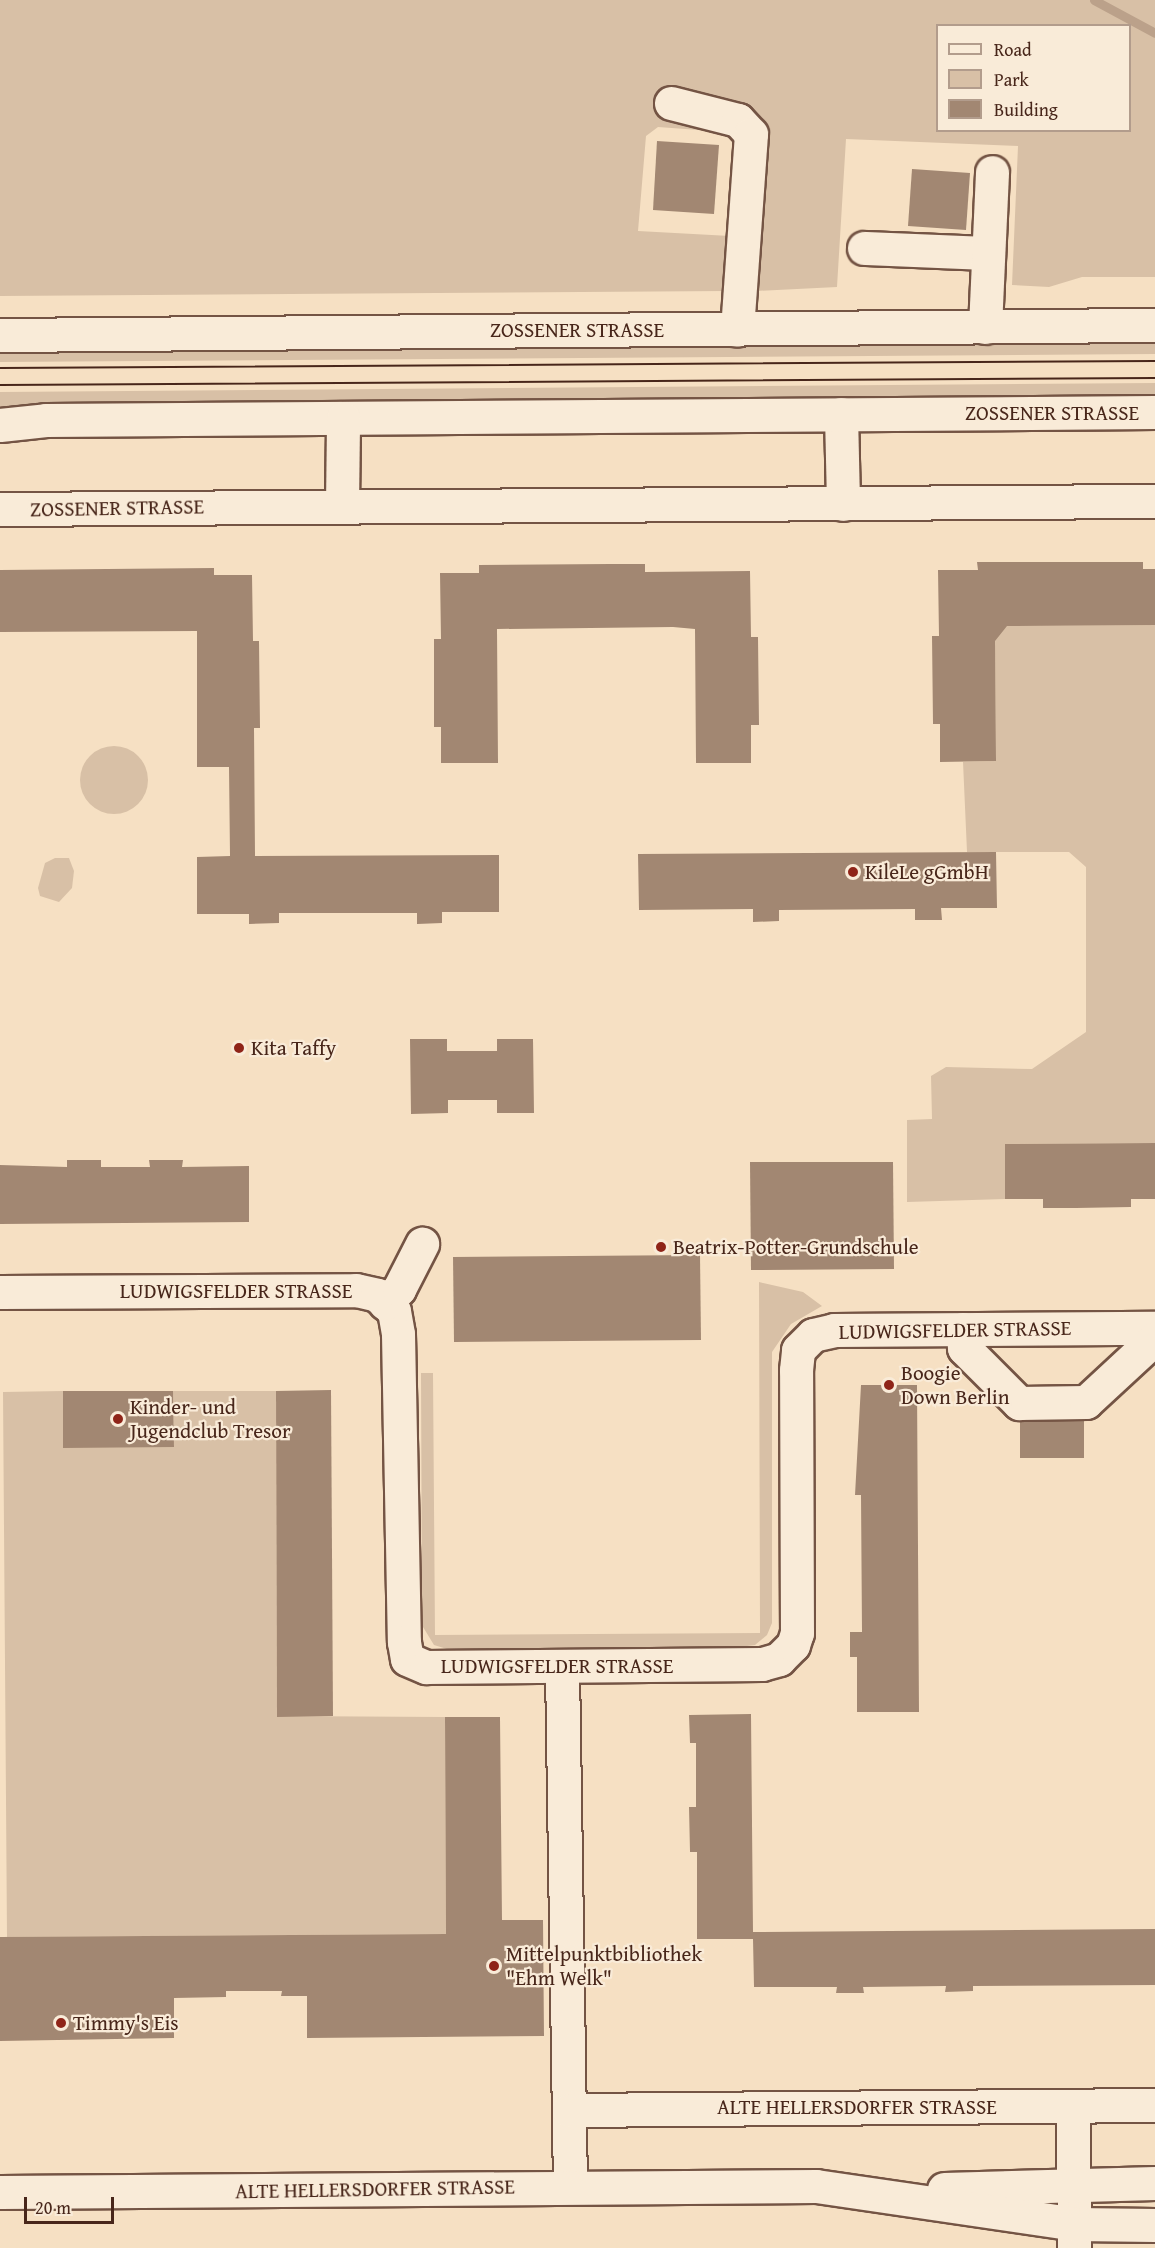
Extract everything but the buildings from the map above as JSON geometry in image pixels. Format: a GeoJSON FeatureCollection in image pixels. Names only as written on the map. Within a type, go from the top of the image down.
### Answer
{"type":"FeatureCollection","features":[{"type":"Feature","properties":{"kind":"street"},"geometry":{"type":"LineString","coordinates":[[671,103],[738,120],[751,134],[737,329]]}},
{"type":"Feature","properties":{"kind":"street"},"geometry":{"type":"LineString","coordinates":[[985,327],[992,172]]}},
{"type":"Feature","properties":{"kind":"street"},"geometry":{"type":"LineString","coordinates":[[864,248],[988,253]]}},
{"type":"Feature","properties":{"kind":"street","name":"ZOSSENER STRASSE"},"geometry":{"type":"LineString","coordinates":[[0,335],[1155,325]]}},
{"type":"Feature","properties":{"kind":"street","name":"ZOSSENER STRASSE"},"geometry":{"type":"LineString","coordinates":[[0,425],[46,420],[1155,412]]}},
{"type":"Feature","properties":{"kind":"street"},"geometry":{"type":"LineString","coordinates":[[841,414],[843,504]]}},
{"type":"Feature","properties":{"kind":"street"},"geometry":{"type":"LineString","coordinates":[[342,506],[343,418]]}},
{"type":"Feature","properties":{"kind":"street","name":"ZOSSENER STRASSE"},"geometry":{"type":"LineString","coordinates":[[0,509],[1155,501]]}},
{"type":"Feature","properties":{"kind":"street"},"geometry":{"type":"LineString","coordinates":[[385,1302],[399,1289],[422,1244]]}},
{"type":"Feature","properties":{"kind":"street","name":"LUDWIGSFELDER STRASSE"},"geometry":{"type":"LineString","coordinates":[[0,1292],[356,1290],[377,1296],[385,1302],[394,1311],[398,1334],[404,1642],[407,1659],[426,1667],[762,1664],[786,1653],[797,1633],[798,1350],[813,1335],[834,1330],[1155,1328]]}},
{"type":"Feature","properties":{"kind":"street"},"geometry":{"type":"LineString","coordinates":[[963,1329],[964,1348],[1019,1404],[1086,1402],[1155,1338]]}},
{"type":"Feature","properties":{"kind":"street"},"geometry":{"type":"LineString","coordinates":[[562,1667],[570,2187]]}},
{"type":"Feature","properties":{"kind":"street"},"geometry":{"type":"LineString","coordinates":[[1072,2106],[1075,2236]]}},
{"type":"Feature","properties":{"kind":"street","name":"ALTE HELLERSDORFER STRASSE"},"geometry":{"type":"LineString","coordinates":[[569,2109],[1155,2106]]}},
{"type":"Feature","properties":{"kind":"street","name":"ALTE HELLERSDORFER STRASSE"},"geometry":{"type":"LineString","coordinates":[[878,2193],[1074,2183],[1155,2183]]}},
{"type":"Feature","properties":{"kind":"street","name":"ALTE HELLERSDORFER STRASSE"},"geometry":{"type":"LineString","coordinates":[[0,2192],[816,2186],[878,2193],[1075,2236],[1155,2225]]}},
{"type":"Feature","properties":{"kind":"green space"},"geometry":{"type":"Polygon","coordinates":[[[0,0],[1155,0],[1155,277],[1082,277],[1049,287],[1012,285],[1018,146],[846,139],[837,287],[756,291],[767,135],[658,127],[646,136],[638,231],[730,236],[727,291],[0,296],[0,0]]]}},
{"type":"Feature","properties":{"kind":"green space"},"geometry":{"type":"Polygon","coordinates":[[[1155,340],[1155,354],[0,362],[0,348],[1155,340]]]}},
{"type":"Feature","properties":{"kind":"green space"},"geometry":{"type":"Polygon","coordinates":[[[1155,383],[1155,398],[0,408],[0,392],[1155,383]]]}},
{"type":"Feature","properties":{"kind":"green space"},"geometry":{"type":"Polygon","coordinates":[[[1155,625],[1155,1143],[1005,1144],[1005,1199],[907,1202],[907,1120],[932,1119],[931,1076],[946,1067],[1032,1069],[1086,1032],[1086,867],[1069,852],[967,852],[963,762],[996,761],[995,652],[984,626],[1155,625]]]}},
{"type":"Feature","properties":{"kind":"green space"},"geometry":{"type":"Polygon","coordinates":[[[107,746],[121,746],[133,751],[143,761],[148,780],[143,799],[133,809],[121,814],[107,814],[95,809],[85,799],[80,787],[80,773],[85,761],[95,751],[107,746]]]}},
{"type":"Feature","properties":{"kind":"green space"},"geometry":{"type":"Polygon","coordinates":[[[55,858],[69,858],[74,871],[72,888],[59,902],[40,896],[38,888],[45,863],[55,858]]]}},
{"type":"Feature","properties":{"kind":"green space"},"geometry":{"type":"Polygon","coordinates":[[[759,1282],[803,1292],[822,1306],[791,1324],[772,1352],[772,1623],[767,1635],[755,1645],[747,1646],[447,1649],[434,1645],[423,1627],[422,1615],[421,1373],[433,1373],[435,1635],[760,1633],[759,1282]]]}},
{"type":"Feature","properties":{"kind":"green space"},"geometry":{"type":"Polygon","coordinates":[[[63,1391],[174,1446],[173,1391],[276,1391],[277,1716],[445,1717],[446,1934],[7,1937],[3,1392],[63,1391]]]}},
{"type":"Feature","properties":{"kind":"waterway"},"geometry":{"type":"LineString","coordinates":[[1094,0],[1155,33]]}},
{"type":"Feature","properties":{"kind":"tram line"},"geometry":{"type":"LineString","coordinates":[[0,368],[1155,361]]}},
{"type":"Feature","properties":{"kind":"tram line"},"geometry":{"type":"LineString","coordinates":[[0,385],[1155,378]]}},
{"type":"Feature","properties":{"kind":"place","name":"KileLe gGmbH"},"geometry":{"type":"Point","coordinates":[853,872]}},
{"type":"Feature","properties":{"kind":"place","name":"Kita Taffy"},"geometry":{"type":"Point","coordinates":[239,1048]}},
{"type":"Feature","properties":{"kind":"place","name":"Beatrix-Potter-Grundschule"},"geometry":{"type":"Point","coordinates":[661,1247]}},
{"type":"Feature","properties":{"kind":"place","name":"Boogie Down Berlin"},"geometry":{"type":"Point","coordinates":[889,1385]}},
{"type":"Feature","properties":{"kind":"place","name":"Kinder- und Jugendclub Tresor"},"geometry":{"type":"Point","coordinates":[118,1419]}},
{"type":"Feature","properties":{"kind":"place","name":"Mittelpunktbibliothek \"Ehm Welk\""},"geometry":{"type":"Point","coordinates":[494,1966]}},
{"type":"Feature","properties":{"kind":"place","name":"Timmy's Eis"},"geometry":{"type":"Point","coordinates":[61,2023]}}]}
